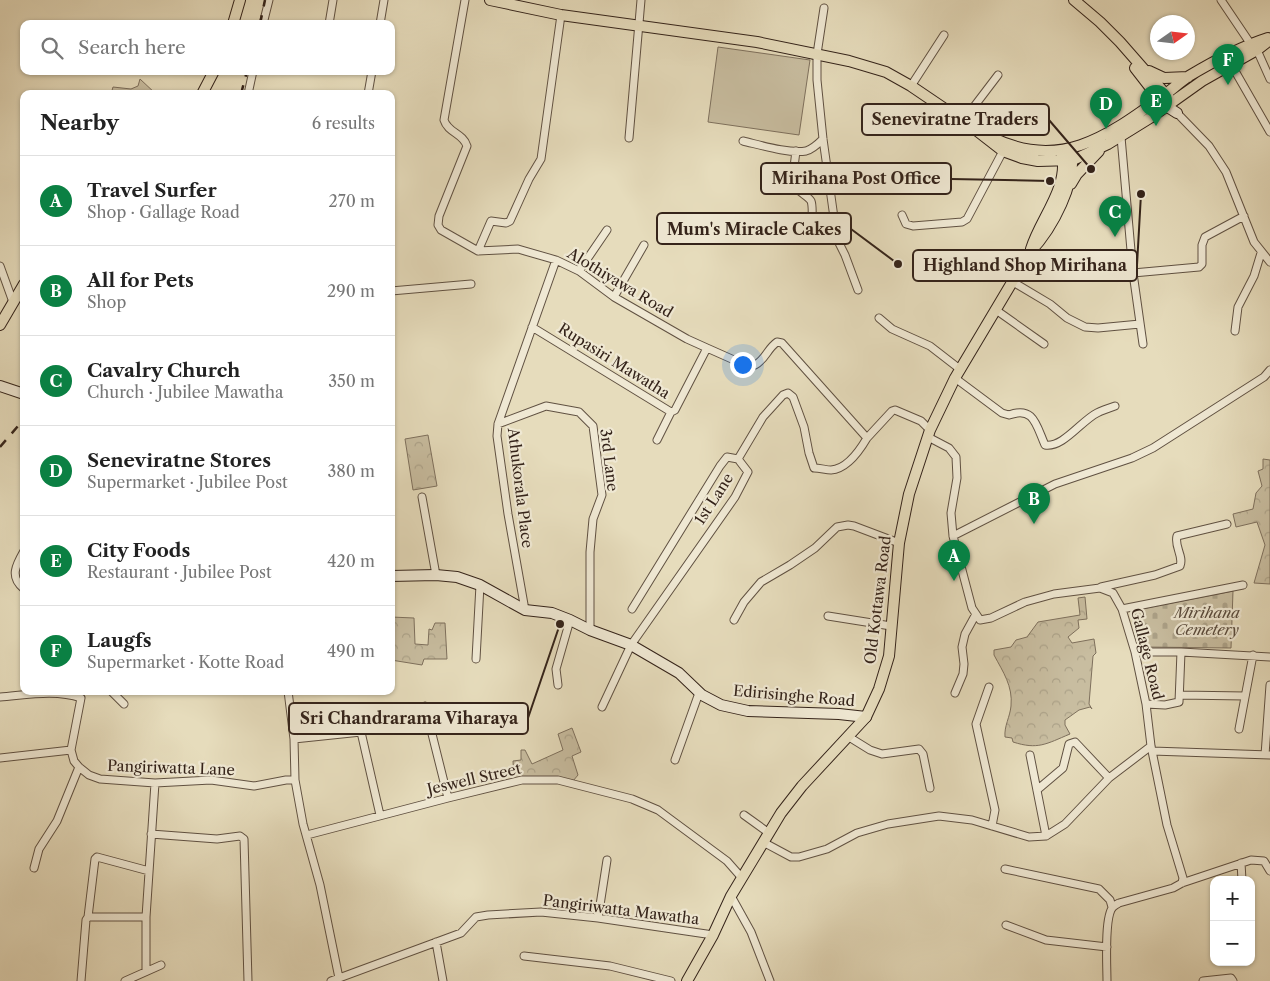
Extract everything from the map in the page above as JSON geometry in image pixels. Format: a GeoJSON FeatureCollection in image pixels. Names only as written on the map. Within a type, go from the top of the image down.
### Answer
{"type":"FeatureCollection","features":[{"type":"Feature","properties":{"kind":"main road"},"geometry":{"type":"LineString","coordinates":[[233,20],[240,0]]}},
{"type":"Feature","properties":{"kind":"main road"},"geometry":{"type":"LineString","coordinates":[[490,0],[561,15],[756,42],[849,61],[886,72],[912,86],[1003,151],[1022,158],[1038,161],[1105,145],[1121,137],[1166,100],[1189,77],[1270,38]]}},
{"type":"Feature","properties":{"kind":"main road"},"geometry":{"type":"LineString","coordinates":[[1074,0],[1100,22],[1142,67],[1166,100]]}},
{"type":"Feature","properties":{"kind":"main road"},"geometry":{"type":"LineString","coordinates":[[1086,10],[1095,25],[1177,112]]}},
{"type":"Feature","properties":{"kind":"main road"},"geometry":{"type":"LineString","coordinates":[[976,130],[1012,146],[1031,151],[1067,155],[1232,64],[1254,46]]}},
{"type":"Feature","properties":{"kind":"main road"},"geometry":{"type":"LineString","coordinates":[[1142,67],[1164,78],[1189,77]]}},
{"type":"Feature","properties":{"kind":"main road"},"geometry":{"type":"LineString","coordinates":[[204,90],[212,75]]}},
{"type":"Feature","properties":{"kind":"main road"},"geometry":{"type":"LineString","coordinates":[[1066,194],[1077,174],[1105,145]]}},
{"type":"Feature","properties":{"kind":"main road","name":"Old Kottawa Road"},"geometry":{"type":"LineString","coordinates":[[687,981],[742,878],[781,813],[802,786],[866,718],[879,689],[889,656],[899,543],[909,494],[929,434],[958,374],[1030,252],[1042,239],[1066,194],[1067,155]]}},
{"type":"Feature","properties":{"kind":"main road","name":"Old Kottawa Road"},"geometry":{"type":"LineString","coordinates":[[1030,252],[1035,234],[1051,206],[1060,185],[1067,155]]}},
{"type":"Feature","properties":{"kind":"main road"},"geometry":{"type":"LineString","coordinates":[[0,325],[20,290]]}},
{"type":"Feature","properties":{"kind":"main road"},"geometry":{"type":"LineString","coordinates":[[0,386],[20,393]]}},
{"type":"Feature","properties":{"kind":"main road","name":"Edirisinghe Road"},"geometry":{"type":"LineString","coordinates":[[395,576],[436,575],[457,577],[480,585],[524,610],[552,614],[570,620],[590,630],[631,645],[679,673],[700,693],[720,705],[748,711],[839,714],[866,718]]}},
{"type":"Feature","properties":{"kind":"street"},"geometry":{"type":"LineString","coordinates":[[264,20],[269,0]]}},
{"type":"Feature","properties":{"kind":"street"},"geometry":{"type":"LineString","coordinates":[[329,20],[333,0]]}},
{"type":"Feature","properties":{"kind":"street"},"geometry":{"type":"LineString","coordinates":[[381,20],[384,0]]}},
{"type":"Feature","properties":{"kind":"street"},"geometry":{"type":"LineString","coordinates":[[465,0],[444,120],[449,129],[464,140],[467,146],[439,216],[438,225],[440,230],[478,251],[491,221],[506,223],[510,221],[529,179],[541,159],[561,15]]}},
{"type":"Feature","properties":{"kind":"street"},"geometry":{"type":"LineString","coordinates":[[629,138],[641,0]]}},
{"type":"Feature","properties":{"kind":"street"},"geometry":{"type":"LineString","coordinates":[[1221,0],[1254,46],[1270,79]]}},
{"type":"Feature","properties":{"kind":"street"},"geometry":{"type":"LineString","coordinates":[[824,8],[817,54],[817,80],[823,139],[837,239],[858,290]]}},
{"type":"Feature","properties":{"kind":"street"},"geometry":{"type":"LineString","coordinates":[[912,86],[944,35]]}},
{"type":"Feature","properties":{"kind":"street"},"geometry":{"type":"LineString","coordinates":[[1232,64],[1270,132]]}},
{"type":"Feature","properties":{"kind":"street"},"geometry":{"type":"LineString","coordinates":[[249,90],[252,75]]}},
{"type":"Feature","properties":{"kind":"street"},"geometry":{"type":"LineString","coordinates":[[369,90],[371,75]]}},
{"type":"Feature","properties":{"kind":"street"},"geometry":{"type":"LineString","coordinates":[[963,121],[998,75]]}},
{"type":"Feature","properties":{"kind":"street"},"geometry":{"type":"LineString","coordinates":[[1177,112],[1209,146],[1226,172],[1254,242],[1261,253],[1269,259]]}},
{"type":"Feature","properties":{"kind":"street"},"geometry":{"type":"LineString","coordinates":[[1121,137],[1133,273],[1143,344]]}},
{"type":"Feature","properties":{"kind":"street"},"geometry":{"type":"LineString","coordinates":[[743,141],[805,151],[813,148],[823,139]]}},
{"type":"Feature","properties":{"kind":"street"},"geometry":{"type":"LineString","coordinates":[[796,151],[792,183],[800,193],[811,201],[812,222]]}},
{"type":"Feature","properties":{"kind":"street"},"geometry":{"type":"LineString","coordinates":[[902,215],[906,224],[913,226],[967,220],[1003,151]]}},
{"type":"Feature","properties":{"kind":"street"},"geometry":{"type":"LineString","coordinates":[[1133,273],[1198,267],[1202,264],[1202,245],[1205,237],[1244,216]]}},
{"type":"Feature","properties":{"kind":"street"},"geometry":{"type":"LineString","coordinates":[[703,227],[731,240],[837,239]]}},
{"type":"Feature","properties":{"kind":"street"},"geometry":{"type":"LineString","coordinates":[[579,272],[606,230]]}},
{"type":"Feature","properties":{"kind":"street"},"geometry":{"type":"LineString","coordinates":[[614,297],[644,245]]}},
{"type":"Feature","properties":{"kind":"street","name":"Alothiyawa Road"},"geometry":{"type":"LineString","coordinates":[[478,251],[518,249],[556,260],[579,272],[614,297],[687,339],[707,348]]}},
{"type":"Feature","properties":{"kind":"street"},"geometry":{"type":"LineString","coordinates":[[1235,331],[1238,307],[1254,276],[1261,253]]}},
{"type":"Feature","properties":{"kind":"street","name":"Athukorala Place"},"geometry":{"type":"LineString","coordinates":[[524,610],[497,436],[498,424],[556,260]]}},
{"type":"Feature","properties":{"kind":"street"},"geometry":{"type":"LineString","coordinates":[[0,266],[12,302]]}},
{"type":"Feature","properties":{"kind":"street"},"geometry":{"type":"LineString","coordinates":[[1013,282],[1050,304],[1066,318],[1085,327],[1098,328],[1140,324]]}},
{"type":"Feature","properties":{"kind":"street"},"geometry":{"type":"LineString","coordinates":[[395,291],[471,284]]}},
{"type":"Feature","properties":{"kind":"street"},"geometry":{"type":"LineString","coordinates":[[996,310],[1044,344]]}},
{"type":"Feature","properties":{"kind":"street"},"geometry":{"type":"LineString","coordinates":[[879,318],[892,329],[930,346],[958,374],[1002,412],[1009,415],[1018,411],[1026,412],[1033,417],[1045,444],[1050,446],[1059,442],[1096,413],[1115,406]]}},
{"type":"Feature","properties":{"kind":"street","name":"Rupasiri Mawatha"},"geometry":{"type":"LineString","coordinates":[[532,327],[670,412],[675,410],[707,348]]}},
{"type":"Feature","properties":{"kind":"street"},"geometry":{"type":"LineString","coordinates":[[707,348],[734,360],[754,365],[763,360],[777,342],[782,343],[867,438],[895,410],[921,421],[929,434],[949,448],[956,457],[957,478],[951,513],[954,536],[972,608],[980,620],[991,618],[1025,602],[1054,594],[1100,588],[1155,575],[1180,566],[1182,562],[1176,542],[1178,536],[1227,524]]}},
{"type":"Feature","properties":{"kind":"street"},"geometry":{"type":"LineString","coordinates":[[954,536],[1055,484],[1132,458],[1153,448],[1264,377],[1270,370]]}},
{"type":"Feature","properties":{"kind":"street","name":"1st Lane"},"geometry":{"type":"LineString","coordinates":[[631,645],[735,497],[748,472],[738,459],[763,418],[784,395],[788,394],[793,397],[801,416],[814,468],[832,470],[840,467],[848,462],[867,438]]}},
{"type":"Feature","properties":{"kind":"street","name":"3rd Lane"},"geometry":{"type":"LineString","coordinates":[[498,424],[546,406],[579,412],[593,426],[602,495],[593,519],[590,552],[590,630]]}},
{"type":"Feature","properties":{"kind":"street"},"geometry":{"type":"LineString","coordinates":[[657,440],[670,412]]}},
{"type":"Feature","properties":{"kind":"street"},"geometry":{"type":"LineString","coordinates":[[632,609],[720,466],[727,457],[738,459]]}},
{"type":"Feature","properties":{"kind":"street"},"geometry":{"type":"LineString","coordinates":[[422,497],[436,575]]}},
{"type":"Feature","properties":{"kind":"street"},"geometry":{"type":"LineString","coordinates":[[734,620],[744,602],[761,582],[815,548],[837,527],[854,526],[899,543]]}},
{"type":"Feature","properties":{"kind":"street"},"geometry":{"type":"LineString","coordinates":[[20,558],[14,568],[15,576],[20,584]]}},
{"type":"Feature","properties":{"kind":"street"},"geometry":{"type":"LineString","coordinates":[[476,659],[480,585]]}},
{"type":"Feature","properties":{"kind":"street"},"geometry":{"type":"LineString","coordinates":[[1122,609],[1243,585]]}},
{"type":"Feature","properties":{"kind":"street","name":"Gallage Road"},"geometry":{"type":"LineString","coordinates":[[1100,588],[1113,593],[1122,609],[1135,652],[1146,704],[1151,748],[1168,825],[1183,878],[1182,883]]}},
{"type":"Feature","properties":{"kind":"street"},"geometry":{"type":"LineString","coordinates":[[955,692],[963,674],[962,647],[965,634],[976,614]]}},
{"type":"Feature","properties":{"kind":"street"},"geometry":{"type":"LineString","coordinates":[[828,616],[891,626]]}},
{"type":"Feature","properties":{"kind":"street"},"geometry":{"type":"LineString","coordinates":[[558,684],[556,669],[570,620]]}},
{"type":"Feature","properties":{"kind":"street"},"geometry":{"type":"LineString","coordinates":[[602,707],[631,645]]}},
{"type":"Feature","properties":{"kind":"street"},"geometry":{"type":"LineString","coordinates":[[1135,652],[1181,652],[1270,657]]}},
{"type":"Feature","properties":{"kind":"street"},"geometry":{"type":"LineString","coordinates":[[1146,704],[1165,705],[1179,702],[1181,652]]}},
{"type":"Feature","properties":{"kind":"street"},"geometry":{"type":"LineString","coordinates":[[1239,729],[1253,655]]}},
{"type":"Feature","properties":{"kind":"street"},"geometry":{"type":"LineString","coordinates":[[744,815],[766,837],[791,857],[799,857],[827,848],[857,833],[888,824],[939,816],[972,820],[1029,837],[1046,836],[1065,824],[1109,778],[1151,748],[1268,755],[1270,685]]}},
{"type":"Feature","properties":{"kind":"street"},"geometry":{"type":"LineString","coordinates":[[989,686],[976,724],[996,810],[992,826]]}},
{"type":"Feature","properties":{"kind":"street"},"geometry":{"type":"LineString","coordinates":[[675,760],[700,693]]}},
{"type":"Feature","properties":{"kind":"street"},"geometry":{"type":"LineString","coordinates":[[1180,694],[1245,696]]}},
{"type":"Feature","properties":{"kind":"street"},"geometry":{"type":"LineString","coordinates":[[0,697],[30,695]]}},
{"type":"Feature","properties":{"kind":"street"},"geometry":{"type":"LineString","coordinates":[[34,868],[39,849],[56,821],[79,767],[74,761],[71,750],[82,695]]}},
{"type":"Feature","properties":{"kind":"street"},"geometry":{"type":"LineString","coordinates":[[115,695],[124,704]]}},
{"type":"Feature","properties":{"kind":"street"},"geometry":{"type":"LineString","coordinates":[[288,695],[294,739],[295,780],[320,885],[339,978]]}},
{"type":"Feature","properties":{"kind":"street"},"geometry":{"type":"LineString","coordinates":[[425,706],[448,798]]}},
{"type":"Feature","properties":{"kind":"street"},"geometry":{"type":"LineString","coordinates":[[294,739],[361,732],[380,815]]}},
{"type":"Feature","properties":{"kind":"street"},"geometry":{"type":"LineString","coordinates":[[849,738],[870,750],[882,754],[919,749],[923,754],[930,788]]}},
{"type":"Feature","properties":{"kind":"street"},"geometry":{"type":"LineString","coordinates":[[1036,790],[1063,768],[1070,744],[1075,742],[1109,778]]}},
{"type":"Feature","properties":{"kind":"street"},"geometry":{"type":"LineString","coordinates":[[0,758],[71,750]]}},
{"type":"Feature","properties":{"kind":"street"},"geometry":{"type":"LineString","coordinates":[[1030,755],[1046,836]]}},
{"type":"Feature","properties":{"kind":"street","name":"Pangiriwatta Lane"},"geometry":{"type":"LineString","coordinates":[[79,767],[89,775],[100,779],[155,783],[211,780],[254,786],[295,780]]}},
{"type":"Feature","properties":{"kind":"street","name":"Jeswell Street"},"geometry":{"type":"LineString","coordinates":[[307,835],[522,780],[558,780],[632,799],[658,810],[727,861],[742,878]]}},
{"type":"Feature","properties":{"kind":"street"},"geometry":{"type":"LineString","coordinates":[[146,971],[146,917],[155,783]]}},
{"type":"Feature","properties":{"kind":"street"},"geometry":{"type":"LineString","coordinates":[[151,834],[217,840],[240,836],[244,839],[248,981]]}},
{"type":"Feature","properties":{"kind":"street"},"geometry":{"type":"LineString","coordinates":[[81,981],[86,920],[88,917],[95,860],[97,857],[149,871]]}},
{"type":"Feature","properties":{"kind":"street"},"geometry":{"type":"LineString","coordinates":[[598,918],[607,860]]}},
{"type":"Feature","properties":{"kind":"street"},"geometry":{"type":"LineString","coordinates":[[1112,907],[1119,902],[1173,888],[1182,883],[1251,860],[1264,861],[1270,871]]}},
{"type":"Feature","properties":{"kind":"street"},"geometry":{"type":"LineString","coordinates":[[1241,863],[1242,876]]}},
{"type":"Feature","properties":{"kind":"street"},"geometry":{"type":"LineString","coordinates":[[1005,869],[1099,889],[1110,900],[1112,907],[1109,916],[1107,981]]}},
{"type":"Feature","properties":{"kind":"street"},"geometry":{"type":"LineString","coordinates":[[732,896],[751,932],[770,981]]}},
{"type":"Feature","properties":{"kind":"street","name":"Pangiriwatta Mawatha"},"geometry":{"type":"LineString","coordinates":[[330,981],[461,933],[476,917],[488,915],[541,912],[598,918],[713,935]]}},
{"type":"Feature","properties":{"kind":"street"},"geometry":{"type":"LineString","coordinates":[[88,917],[146,917]]}},
{"type":"Feature","properties":{"kind":"street"},"geometry":{"type":"LineString","coordinates":[[1006,926],[1046,940],[1107,947]]}},
{"type":"Feature","properties":{"kind":"street"},"geometry":{"type":"LineString","coordinates":[[436,942],[443,981]]}},
{"type":"Feature","properties":{"kind":"street"},"geometry":{"type":"LineString","coordinates":[[524,956],[610,966],[671,981]]}},
{"type":"Feature","properties":{"kind":"street"},"geometry":{"type":"LineString","coordinates":[[125,981],[161,965]]}},
{"type":"Feature","properties":{"kind":"street"},"geometry":{"type":"LineString","coordinates":[[1203,981],[1231,978],[1233,981]]}},
{"type":"Feature","properties":{"kind":"green space"},"geometry":{"type":"Polygon","coordinates":[[[718,47],[810,60],[799,135],[708,122],[718,47]]]}},
{"type":"Feature","properties":{"kind":"green space"},"geometry":{"type":"Polygon","coordinates":[[[140,79],[152,90],[112,90],[113,87],[131,89],[138,86],[140,79]]]}},
{"type":"Feature","properties":{"kind":"green space"},"geometry":{"type":"Polygon","coordinates":[[[428,435],[437,486],[413,490],[405,439],[428,435]]]}},
{"type":"Feature","properties":{"kind":"green space"},"geometry":{"type":"Polygon","coordinates":[[[1263,459],[1270,460],[1270,584],[1254,583],[1265,545],[1257,522],[1236,527],[1233,514],[1253,509],[1256,493],[1262,486],[1258,471],[1263,469],[1263,459]]]}},
{"type":"Feature","properties":{"kind":"green space","name":"Mirihana Cemetery"},"geometry":{"type":"Polygon","coordinates":[[[1233,591],[1231,648],[1143,647],[1131,611],[1233,591]]]}},
{"type":"Feature","properties":{"kind":"green space"},"geometry":{"type":"Polygon","coordinates":[[[1085,597],[1087,619],[1078,620],[1079,628],[1068,637],[1072,643],[1094,639],[1096,653],[1093,656],[1089,704],[1092,709],[1090,707],[1079,710],[1065,720],[1065,725],[1070,734],[1054,741],[1036,746],[1013,742],[1012,738],[1005,737],[1005,729],[1011,706],[1010,692],[1007,679],[994,655],[994,650],[1011,647],[1016,640],[1027,637],[1038,622],[1080,615],[1078,598],[1085,597]]]}},
{"type":"Feature","properties":{"kind":"green space"},"geometry":{"type":"Polygon","coordinates":[[[395,617],[414,618],[415,644],[428,645],[429,629],[432,630],[435,623],[445,623],[447,659],[424,659],[422,665],[395,661],[395,617]]]}},
{"type":"Feature","properties":{"kind":"green space"},"geometry":{"type":"Polygon","coordinates":[[[572,728],[581,752],[572,756],[578,775],[573,781],[514,780],[513,761],[521,760],[521,750],[525,750],[532,764],[563,750],[558,734],[572,728]]]}},
{"type":"Feature","properties":{"kind":"railway"},"geometry":{"type":"LineString","coordinates":[[261,20],[265,0]]}},
{"type":"Feature","properties":{"kind":"railway"},"geometry":{"type":"LineString","coordinates":[[242,90],[246,75]]}},
{"type":"Feature","properties":{"kind":"railway"},"geometry":{"type":"LineString","coordinates":[[0,447],[20,424]]}},
{"type":"Feature","properties":{"kind":"place","name":"Laugfs"},"geometry":{"type":"Point","coordinates":[1228,85]}},
{"type":"Feature","properties":{"kind":"place","name":"City Foods"},"geometry":{"type":"Point","coordinates":[1156,126]}},
{"type":"Feature","properties":{"kind":"place","name":"Seneviratne Stores"},"geometry":{"type":"Point","coordinates":[1106,129]}},
{"type":"Feature","properties":{"kind":"place","name":"Seneviratne Traders"},"geometry":{"type":"Point","coordinates":[1091,169]}},
{"type":"Feature","properties":{"kind":"place","name":"Mirihana Post Office"},"geometry":{"type":"Point","coordinates":[1050,181]}},
{"type":"Feature","properties":{"kind":"place","name":"Highland Shop Mirihana"},"geometry":{"type":"Point","coordinates":[1141,194]}},
{"type":"Feature","properties":{"kind":"place","name":"Cavalry Church"},"geometry":{"type":"Point","coordinates":[1115,237]}},
{"type":"Feature","properties":{"kind":"place","name":"Mum's Miracle Cakes"},"geometry":{"type":"Point","coordinates":[898,264]}},
{"type":"Feature","properties":{"kind":"place","name":"All for Pets"},"geometry":{"type":"Point","coordinates":[1034,524]}},
{"type":"Feature","properties":{"kind":"place","name":"Travel Surfer"},"geometry":{"type":"Point","coordinates":[954,581]}},
{"type":"Feature","properties":{"kind":"place","name":"Sri Chandrarama Viharaya"},"geometry":{"type":"Point","coordinates":[560,624]}}]}
